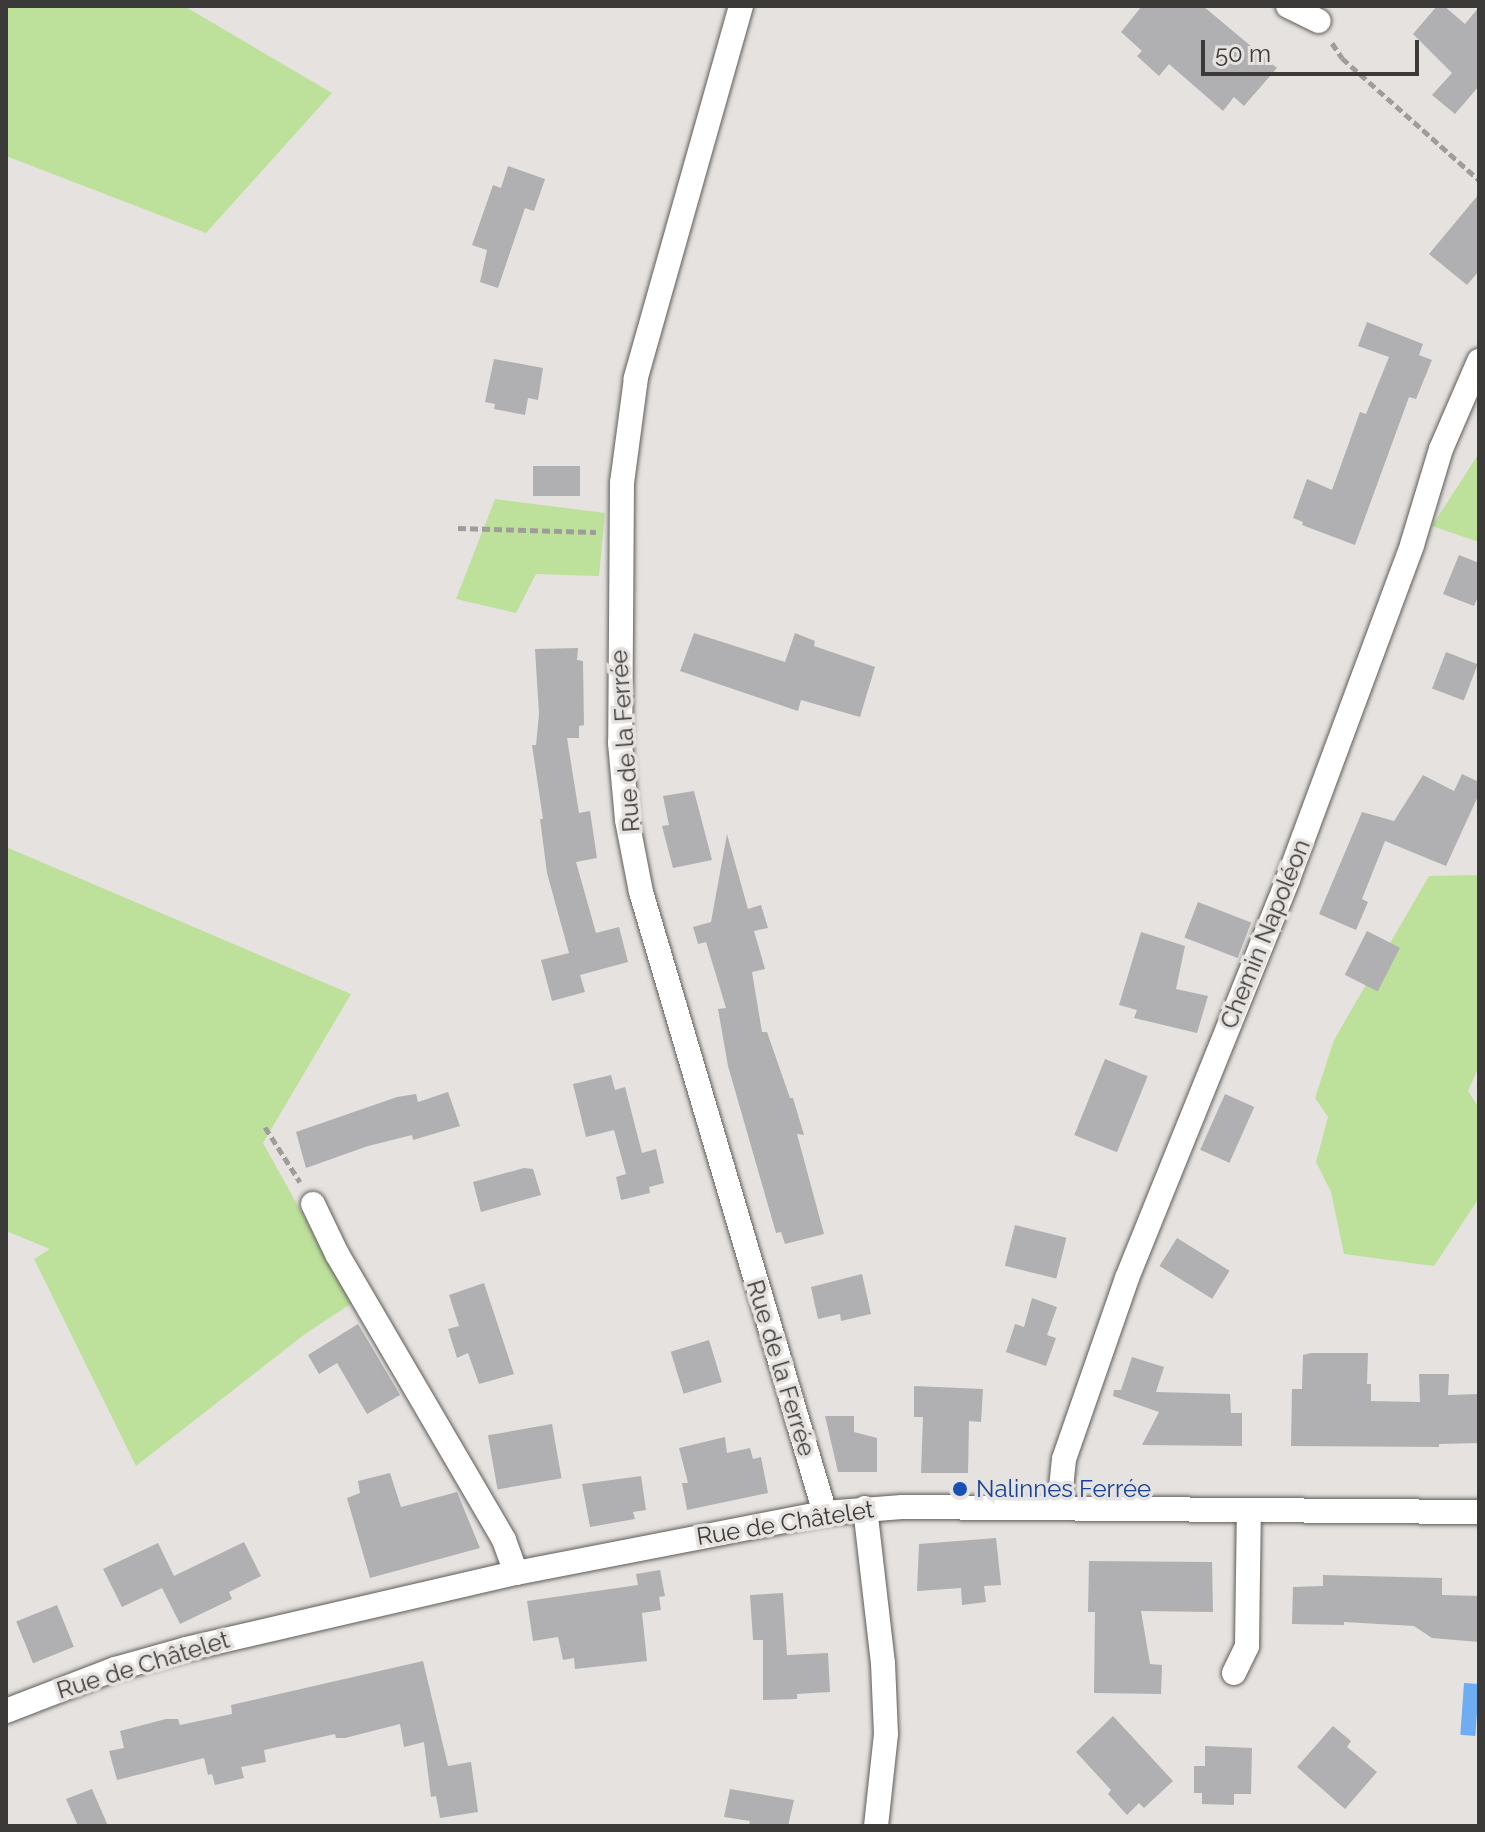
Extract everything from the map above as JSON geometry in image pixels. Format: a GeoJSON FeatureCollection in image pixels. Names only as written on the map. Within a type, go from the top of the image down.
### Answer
{"type":"FeatureCollection","features":[{"type":"Feature","properties":{"kind":"street","name":"Rue de la Ferrée"},"geometry":{"type":"LineString","coordinates":[[741,6],[636,378],[622,483],[620,743],[627,820],[641,892],[825,1513]]}},
{"type":"Feature","properties":{"kind":"street"},"geometry":{"type":"LineString","coordinates":[[1288,6],[1319,21]]}},
{"type":"Feature","properties":{"kind":"street","name":"Chemin Napoléon"},"geometry":{"type":"LineString","coordinates":[[1059,1508],[1064,1459],[1127,1278],[1288,879],[1412,545],[1441,449],[1479,361]]}},
{"type":"Feature","properties":{"kind":"street"},"geometry":{"type":"LineString","coordinates":[[313,1204],[337,1254],[504,1540],[516,1573]]}},
{"type":"Feature","properties":{"kind":"street"},"geometry":{"type":"LineString","coordinates":[[865,1508],[883,1663],[886,1734],[883,1787],[876,1826]]}},
{"type":"Feature","properties":{"kind":"street","name":"Rue de Châtelet"},"geometry":{"type":"LineString","coordinates":[[6,1711],[115,1669],[186,1649],[516,1573],[825,1513],[865,1508],[1479,1512]]}},
{"type":"Feature","properties":{"kind":"street"},"geometry":{"type":"LineString","coordinates":[[1234,1673],[1247,1646],[1249,1510]]}},
{"type":"Feature","properties":{"kind":"path"},"geometry":{"type":"LineString","coordinates":[[1319,21],[1342,58],[1479,180]]}},
{"type":"Feature","properties":{"kind":"path"},"geometry":{"type":"LineString","coordinates":[[458,528],[621,533]]}},
{"type":"Feature","properties":{"kind":"path"},"geometry":{"type":"LineString","coordinates":[[265,1127],[313,1204]]}},
{"type":"Feature","properties":{"kind":"green space"},"geometry":{"type":"Polygon","coordinates":[[[6,6],[184,6],[332,93],[206,233],[6,156],[6,6]]]}},
{"type":"Feature","properties":{"kind":"green space"},"geometry":{"type":"Polygon","coordinates":[[[1479,453],[1479,542],[1432,526],[1479,453]]]}},
{"type":"Feature","properties":{"kind":"green space"},"geometry":{"type":"Polygon","coordinates":[[[495,499],[605,513],[599,576],[536,574],[516,613],[456,599],[495,499]]]}},
{"type":"Feature","properties":{"kind":"green space"},"geometry":{"type":"Polygon","coordinates":[[[6,847],[351,994],[263,1143],[352,1303],[305,1334],[136,1466],[34,1259],[50,1249],[6,1231],[6,847]]]}},
{"type":"Feature","properties":{"kind":"green space"},"geometry":{"type":"Polygon","coordinates":[[[1479,875],[1479,1066],[1468,1091],[1479,1108],[1479,1198],[1434,1266],[1344,1254],[1331,1192],[1316,1162],[1328,1117],[1315,1098],[1334,1040],[1429,876],[1479,875]]]}},
{"type":"Feature","properties":{"kind":"water"},"geometry":{"type":"Polygon","coordinates":[[[1464,1683],[1479,1684],[1475,1736],[1460,1735],[1464,1683]]]}},
{"type":"Feature","properties":{"kind":"building"},"geometry":{"type":"Polygon","coordinates":[[[1142,6],[1203,6],[1277,68],[1244,106],[1234,97],[1223,111],[1169,64],[1159,76],[1137,56],[1142,51],[1121,32],[1142,6]]]}},
{"type":"Feature","properties":{"kind":"building"},"geometry":{"type":"Polygon","coordinates":[[[1437,6],[1444,6],[1465,24],[1479,7],[1479,86],[1455,114],[1432,95],[1452,73],[1413,34],[1437,6]]]}},
{"type":"Feature","properties":{"kind":"building"},"geometry":{"type":"Polygon","coordinates":[[[508,166],[545,179],[534,211],[525,208],[498,288],[480,282],[487,250],[472,245],[493,185],[501,188],[508,166]]]}},
{"type":"Feature","properties":{"kind":"building"},"geometry":{"type":"Polygon","coordinates":[[[1479,194],[1479,271],[1467,285],[1429,254],[1479,194]]]}},
{"type":"Feature","properties":{"kind":"building"},"geometry":{"type":"Polygon","coordinates":[[[1367,322],[1423,344],[1419,355],[1432,360],[1416,399],[1409,397],[1355,545],[1302,525],[1303,522],[1293,518],[1307,479],[1332,490],[1360,412],[1366,414],[1389,357],[1358,346],[1367,322]]]}},
{"type":"Feature","properties":{"kind":"building"},"geometry":{"type":"Polygon","coordinates":[[[494,359],[543,368],[538,400],[528,398],[525,415],[494,409],[495,404],[485,402],[494,359]]]}},
{"type":"Feature","properties":{"kind":"building"},"geometry":{"type":"Polygon","coordinates":[[[533,466],[580,466],[580,496],[533,496],[533,466]]]}},
{"type":"Feature","properties":{"kind":"building"},"geometry":{"type":"Polygon","coordinates":[[[1459,555],[1479,563],[1479,594],[1474,606],[1443,594],[1459,555]]]}},
{"type":"Feature","properties":{"kind":"building"},"geometry":{"type":"Polygon","coordinates":[[[694,633],[785,662],[795,633],[815,641],[814,646],[875,667],[860,717],[801,700],[798,711],[680,671],[694,633]]]}},
{"type":"Feature","properties":{"kind":"building"},"geometry":{"type":"Polygon","coordinates":[[[578,648],[577,660],[583,661],[584,725],[579,726],[579,738],[567,738],[579,813],[590,811],[597,858],[576,862],[596,933],[619,927],[628,962],[580,975],[585,992],[552,1001],[541,960],[569,953],[547,873],[540,819],[543,819],[532,745],[536,745],[539,714],[535,649],[578,648]]]}},
{"type":"Feature","properties":{"kind":"building"},"geometry":{"type":"Polygon","coordinates":[[[1446,652],[1478,664],[1464,701],[1432,688],[1446,652]]]}},
{"type":"Feature","properties":{"kind":"building"},"geometry":{"type":"Polygon","coordinates":[[[1462,774],[1479,782],[1479,794],[1446,866],[1385,841],[1362,899],[1368,902],[1356,930],[1319,914],[1362,812],[1394,821],[1423,775],[1454,791],[1462,774]]]}},
{"type":"Feature","properties":{"kind":"building"},"geometry":{"type":"Polygon","coordinates":[[[694,791],[712,860],[673,868],[662,826],[669,825],[663,796],[694,791]]]}},
{"type":"Feature","properties":{"kind":"building"},"geometry":{"type":"Polygon","coordinates":[[[727,834],[748,909],[761,905],[768,928],[754,931],[765,969],[752,972],[762,1032],[767,1032],[790,1098],[793,1098],[804,1135],[797,1134],[824,1234],[785,1244],[781,1232],[776,1233],[728,1066],[718,1009],[726,1008],[706,942],[698,944],[693,927],[711,922],[727,834]]]}},
{"type":"Feature","properties":{"kind":"building"},"geometry":{"type":"Polygon","coordinates":[[[1198,902],[1251,922],[1238,958],[1184,937],[1198,902]]]}},
{"type":"Feature","properties":{"kind":"building"},"geometry":{"type":"Polygon","coordinates":[[[1367,931],[1400,948],[1378,991],[1345,975],[1367,931]]]}},
{"type":"Feature","properties":{"kind":"building"},"geometry":{"type":"Polygon","coordinates":[[[1141,932],[1185,946],[1176,989],[1208,996],[1197,1033],[1134,1018],[1137,1010],[1119,1005],[1141,932]]]}},
{"type":"Feature","properties":{"kind":"building"},"geometry":{"type":"Polygon","coordinates":[[[1105,1059],[1148,1076],[1117,1152],[1074,1135],[1105,1059]]]}},
{"type":"Feature","properties":{"kind":"building"},"geometry":{"type":"Polygon","coordinates":[[[611,1075],[615,1090],[625,1087],[642,1153],[656,1149],[664,1183],[649,1187],[650,1193],[621,1200],[616,1177],[626,1174],[614,1130],[586,1137],[573,1084],[611,1075]]]}},
{"type":"Feature","properties":{"kind":"building"},"geometry":{"type":"Polygon","coordinates":[[[448,1092],[460,1126],[413,1140],[412,1135],[368,1146],[306,1168],[296,1132],[397,1097],[416,1094],[418,1102],[448,1092]]]}},
{"type":"Feature","properties":{"kind":"building"},"geometry":{"type":"Polygon","coordinates":[[[1225,1094],[1254,1107],[1229,1163],[1200,1150],[1225,1094]]]}},
{"type":"Feature","properties":{"kind":"building"},"geometry":{"type":"Polygon","coordinates":[[[524,1168],[533,1169],[541,1195],[481,1212],[473,1182],[524,1168]]]}},
{"type":"Feature","properties":{"kind":"building"},"geometry":{"type":"Polygon","coordinates":[[[1015,1225],[1066,1238],[1056,1279],[1005,1266],[1015,1225]]]}},
{"type":"Feature","properties":{"kind":"building"},"geometry":{"type":"Polygon","coordinates":[[[1177,1238],[1230,1271],[1212,1299],[1160,1266],[1177,1238]]]}},
{"type":"Feature","properties":{"kind":"building"},"geometry":{"type":"Polygon","coordinates":[[[862,1274],[871,1314],[841,1321],[840,1314],[818,1319],[811,1287],[862,1274]]]}},
{"type":"Feature","properties":{"kind":"building"},"geometry":{"type":"Polygon","coordinates":[[[484,1283],[514,1374],[479,1384],[468,1353],[457,1358],[448,1329],[459,1326],[449,1295],[484,1283]]]}},
{"type":"Feature","properties":{"kind":"building"},"geometry":{"type":"Polygon","coordinates":[[[1032,1298],[1057,1307],[1047,1335],[1056,1338],[1046,1366],[1006,1352],[1015,1324],[1024,1327],[1032,1298]]]}},
{"type":"Feature","properties":{"kind":"building"},"geometry":{"type":"Polygon","coordinates":[[[358,1324],[400,1395],[367,1414],[337,1363],[319,1374],[308,1355],[358,1324]]]}},
{"type":"Feature","properties":{"kind":"building"},"geometry":{"type":"Polygon","coordinates":[[[709,1340],[722,1382],[684,1394],[671,1352],[709,1340]]]}},
{"type":"Feature","properties":{"kind":"building"},"geometry":{"type":"Polygon","coordinates":[[[1368,1353],[1367,1384],[1371,1384],[1371,1401],[1420,1402],[1419,1374],[1449,1374],[1448,1395],[1479,1394],[1479,1443],[1439,1444],[1439,1447],[1291,1446],[1292,1389],[1302,1389],[1303,1355],[1368,1353]]]}},
{"type":"Feature","properties":{"kind":"building"},"geometry":{"type":"Polygon","coordinates":[[[1132,1357],[1164,1367],[1156,1392],[1230,1394],[1231,1413],[1242,1413],[1242,1446],[1142,1445],[1159,1412],[1113,1396],[1114,1390],[1121,1390],[1132,1357]]]}},
{"type":"Feature","properties":{"kind":"building"},"geometry":{"type":"Polygon","coordinates":[[[914,1386],[983,1389],[981,1422],[969,1421],[968,1473],[921,1473],[923,1417],[914,1417],[914,1386]]]}},
{"type":"Feature","properties":{"kind":"building"},"geometry":{"type":"Polygon","coordinates":[[[825,1416],[854,1416],[854,1432],[877,1438],[877,1472],[838,1472],[825,1416]]]}},
{"type":"Feature","properties":{"kind":"building"},"geometry":{"type":"Polygon","coordinates":[[[552,1424],[562,1478],[498,1489],[488,1435],[552,1424]]]}},
{"type":"Feature","properties":{"kind":"building"},"geometry":{"type":"Polygon","coordinates":[[[725,1437],[727,1453],[750,1448],[753,1459],[761,1457],[768,1493],[687,1510],[682,1483],[688,1483],[679,1448],[725,1437]]]}},
{"type":"Feature","properties":{"kind":"building"},"geometry":{"type":"Polygon","coordinates":[[[390,1473],[401,1507],[457,1492],[480,1548],[370,1578],[347,1498],[360,1493],[358,1481],[390,1473]]]}},
{"type":"Feature","properties":{"kind":"building"},"geometry":{"type":"Polygon","coordinates":[[[641,1476],[646,1510],[633,1512],[635,1519],[590,1527],[582,1484],[641,1476]]]}},
{"type":"Feature","properties":{"kind":"building"},"geometry":{"type":"Polygon","coordinates":[[[996,1538],[1001,1585],[984,1586],[986,1602],[962,1605],[961,1588],[917,1591],[919,1544],[996,1538]]]}},
{"type":"Feature","properties":{"kind":"building"},"geometry":{"type":"Polygon","coordinates":[[[244,1542],[261,1576],[229,1592],[232,1599],[180,1624],[162,1588],[122,1607],[103,1569],[158,1543],[174,1576],[244,1542]]]}},
{"type":"Feature","properties":{"kind":"building"},"geometry":{"type":"Polygon","coordinates":[[[1089,1561],[1212,1562],[1213,1612],[1141,1611],[1150,1664],[1162,1665],[1161,1694],[1094,1693],[1095,1612],[1088,1612],[1089,1561]]]}},
{"type":"Feature","properties":{"kind":"building"},"geometry":{"type":"Polygon","coordinates":[[[660,1570],[665,1596],[659,1597],[661,1610],[642,1613],[647,1661],[575,1669],[574,1658],[563,1660],[558,1637],[533,1641],[527,1601],[638,1585],[636,1574],[660,1570]]]}},
{"type":"Feature","properties":{"kind":"building"},"geometry":{"type":"Polygon","coordinates":[[[1323,1575],[1442,1578],[1442,1595],[1479,1596],[1479,1642],[1432,1638],[1414,1626],[1344,1622],[1344,1625],[1292,1624],[1293,1587],[1323,1586],[1323,1575]]]}},
{"type":"Feature","properties":{"kind":"building"},"geometry":{"type":"Polygon","coordinates":[[[783,1593],[787,1655],[828,1653],[830,1692],[797,1694],[797,1699],[763,1700],[763,1640],[753,1640],[750,1595],[783,1593]]]}},
{"type":"Feature","properties":{"kind":"building"},"geometry":{"type":"Polygon","coordinates":[[[57,1605],[74,1647],[33,1663],[16,1621],[57,1605]]]}},
{"type":"Feature","properties":{"kind":"building"},"geometry":{"type":"Polygon","coordinates":[[[423,1661],[448,1766],[471,1762],[478,1812],[440,1818],[436,1796],[431,1797],[424,1742],[404,1747],[400,1724],[345,1738],[336,1738],[335,1734],[264,1750],[266,1762],[241,1767],[244,1778],[215,1785],[212,1774],[208,1775],[204,1758],[117,1780],[109,1751],[124,1748],[120,1731],[166,1719],[178,1719],[180,1725],[232,1714],[231,1705],[423,1661]]]}},
{"type":"Feature","properties":{"kind":"building"},"geometry":{"type":"Polygon","coordinates":[[[1113,1716],[1173,1781],[1144,1808],[1139,1803],[1127,1815],[1108,1794],[1111,1790],[1076,1752],[1113,1716]]]}},
{"type":"Feature","properties":{"kind":"building"},"geometry":{"type":"Polygon","coordinates":[[[1333,1726],[1351,1741],[1347,1747],[1377,1772],[1345,1809],[1297,1767],[1333,1726]]]}},
{"type":"Feature","properties":{"kind":"building"},"geometry":{"type":"Polygon","coordinates":[[[1205,1746],[1252,1748],[1251,1794],[1234,1794],[1234,1805],[1202,1804],[1202,1793],[1194,1793],[1194,1766],[1205,1766],[1205,1746]]]}},
{"type":"Feature","properties":{"kind":"building"},"geometry":{"type":"Polygon","coordinates":[[[92,1789],[108,1826],[78,1826],[66,1799],[92,1789]]]}},
{"type":"Feature","properties":{"kind":"building"},"geometry":{"type":"Polygon","coordinates":[[[730,1789],[794,1800],[788,1826],[749,1826],[750,1821],[724,1817],[730,1789]]]}},
{"type":"Feature","properties":{"kind":"place","name":"Nalinnes Ferrée"},"geometry":{"type":"Point","coordinates":[960,1489]}}]}
